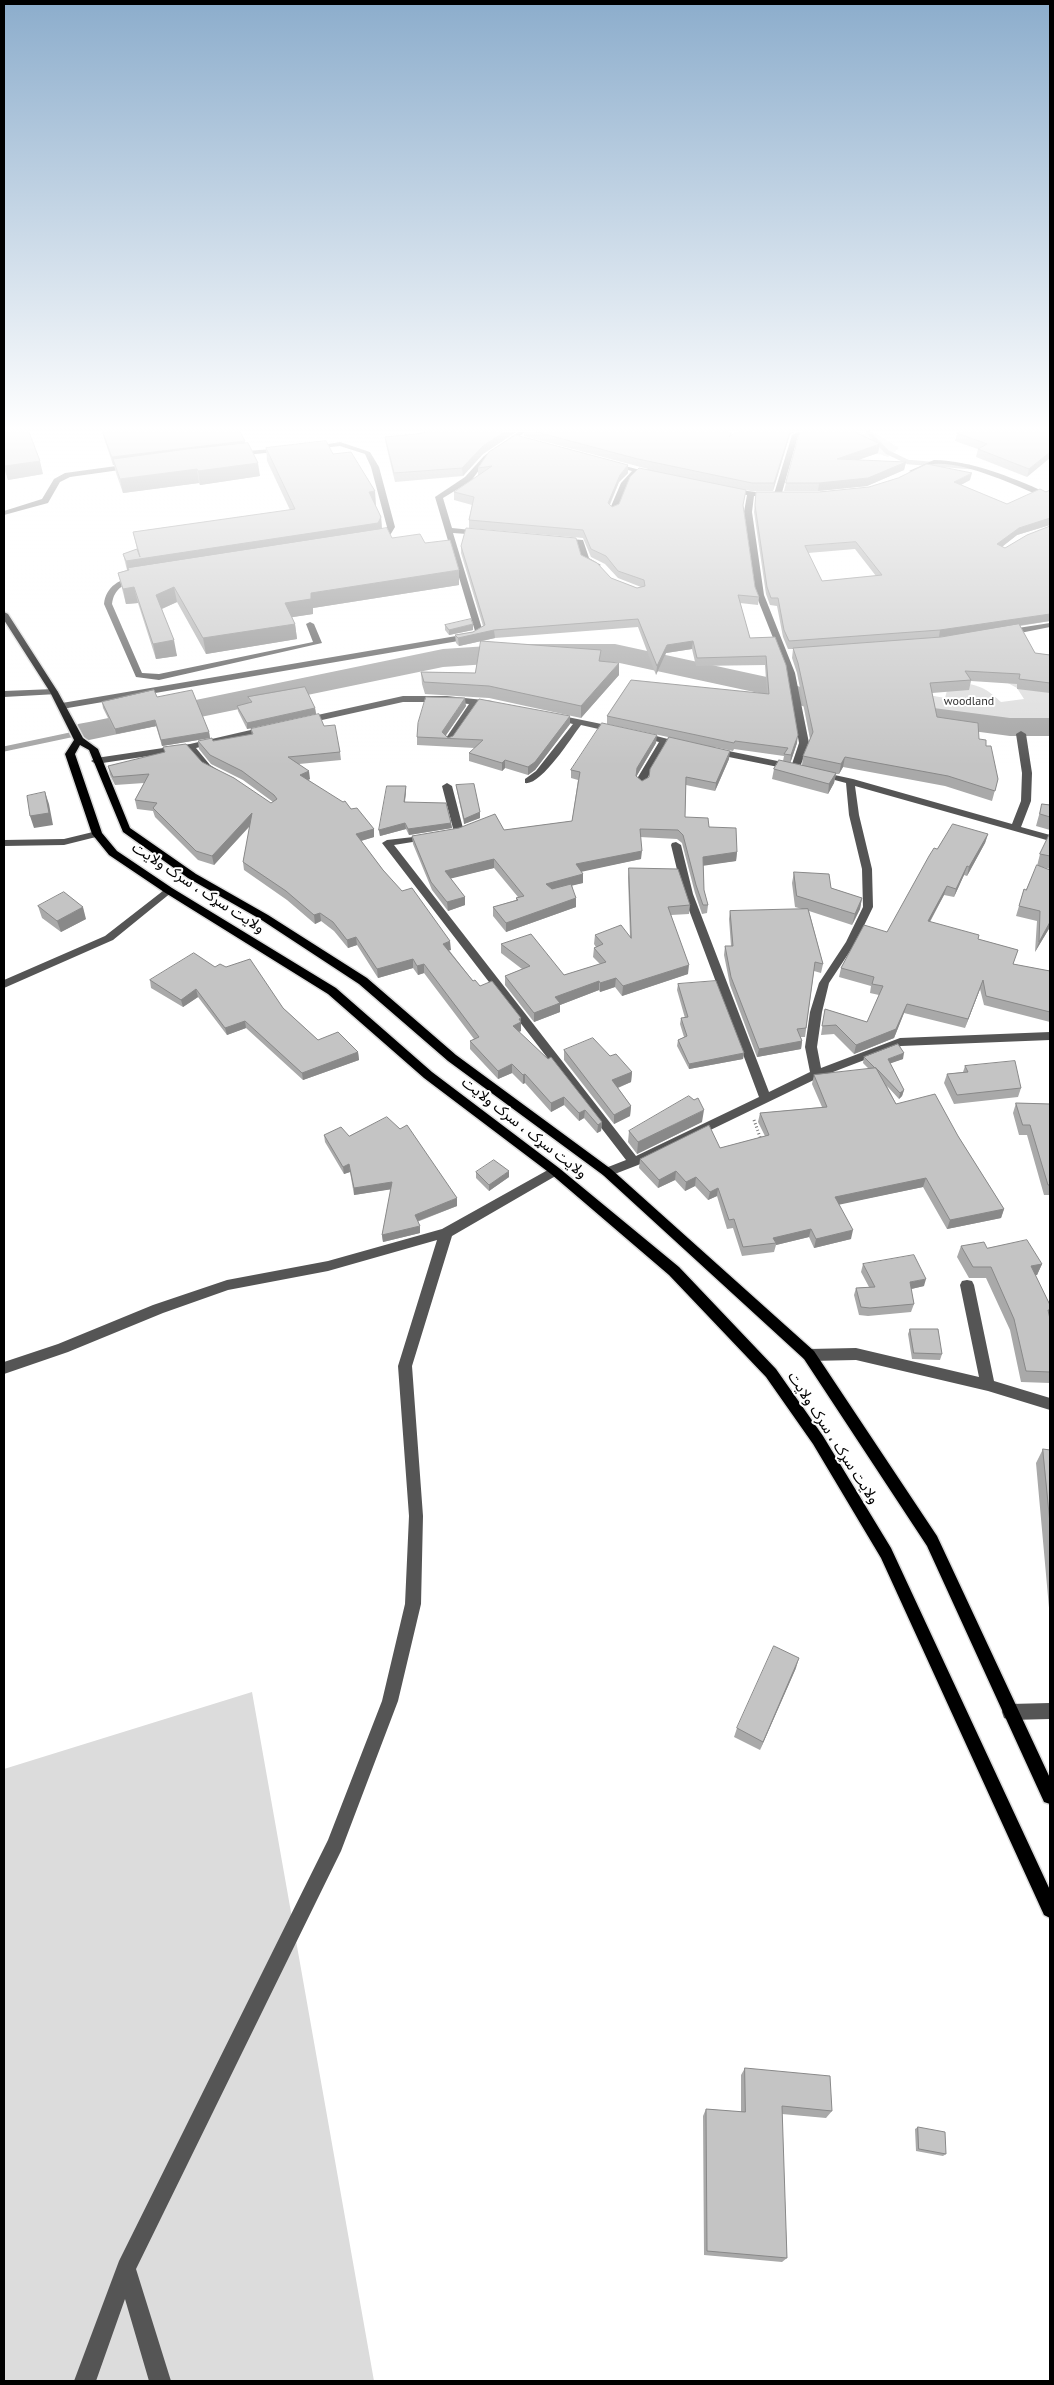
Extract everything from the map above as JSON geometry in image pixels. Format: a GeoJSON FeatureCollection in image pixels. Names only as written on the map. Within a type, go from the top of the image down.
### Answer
{"type":"FeatureCollection","features":[{"type":"Feature","properties":{"kind":"main road"},"geometry":{"type":"LineString","coordinates":[[4,614],[54,692],[79,740]]}},
{"type":"Feature","properties":{"kind":"main road","name":"ولایت سړک ، سرک ولایت"},"geometry":{"type":"LineString","coordinates":[[1050,1796],[932,1541],[809,1355],[606,1172],[452,1058],[363,981],[264,917],[192,876],[126,830],[96,761],[93,749],[79,740],[70,754],[97,834],[113,853],[168,890],[332,991],[428,1075],[555,1171],[674,1271],[771,1373],[818,1440],[886,1553],[1050,1909]]}},
{"type":"Feature","properties":{"kind":"street"},"geometry":{"type":"LineString","coordinates":[[62,706],[470,636],[480,632],[453,543]]}},
{"type":"Feature","properties":{"kind":"street"},"geometry":{"type":"LineString","coordinates":[[580,543],[586,559],[605,572]]}},
{"type":"Feature","properties":{"kind":"street"},"geometry":{"type":"LineString","coordinates":[[753,543],[760,595],[788,654],[804,744],[804,770]]}},
{"type":"Feature","properties":{"kind":"street"},"geometry":{"type":"LineString","coordinates":[[141,577],[122,580],[110,592],[108,606],[140,675],[159,677],[318,643],[310,624]]}},
{"type":"Feature","properties":{"kind":"street"},"geometry":{"type":"LineString","coordinates":[[994,635],[1050,625]]}},
{"type":"Feature","properties":{"kind":"street"},"geometry":{"type":"LineString","coordinates":[[4,694],[54,692]]}},
{"type":"Feature","properties":{"kind":"street"},"geometry":{"type":"LineString","coordinates":[[296,723],[403,699],[475,702],[498,705]]}},
{"type":"Feature","properties":{"kind":"street"},"geometry":{"type":"LineString","coordinates":[[450,741],[475,702]]}},
{"type":"Feature","properties":{"kind":"street"},"geometry":{"type":"LineString","coordinates":[[543,715],[850,781],[1050,838]]}},
{"type":"Feature","properties":{"kind":"street"},"geometry":{"type":"LineString","coordinates":[[528,781],[539,773],[579,722]]}},
{"type":"Feature","properties":{"kind":"street"},"geometry":{"type":"LineString","coordinates":[[96,761],[190,747],[277,727]]}},
{"type":"Feature","properties":{"kind":"street"},"geometry":{"type":"LineString","coordinates":[[1016,827],[1026,800],[1026,773],[1021,734]]}},
{"type":"Feature","properties":{"kind":"street"},"geometry":{"type":"LineString","coordinates":[[642,784],[643,778],[664,740]]}},
{"type":"Feature","properties":{"kind":"street"},"geometry":{"type":"LineString","coordinates":[[190,747],[207,768],[223,775]]}},
{"type":"Feature","properties":{"kind":"street"},"geometry":{"type":"LineString","coordinates":[[816,1074],[811,1047],[816,1012],[824,983],[850,942],[868,907],[866,868],[854,815],[850,781]]}},
{"type":"Feature","properties":{"kind":"street"},"geometry":{"type":"LineString","coordinates":[[448,786],[454,832],[387,843],[634,1162]]}},
{"type":"Feature","properties":{"kind":"street"},"geometry":{"type":"LineString","coordinates":[[4,843],[64,842],[97,834]]}},
{"type":"Feature","properties":{"kind":"street"},"geometry":{"type":"LineString","coordinates":[[676,845],[688,894],[765,1098]]}},
{"type":"Feature","properties":{"kind":"street"},"geometry":{"type":"LineString","coordinates":[[4,984],[109,938],[168,890]]}},
{"type":"Feature","properties":{"kind":"street"},"geometry":{"type":"LineString","coordinates":[[606,1172],[634,1162],[816,1074],[900,1042],[1050,1036]]}},
{"type":"Feature","properties":{"kind":"street"},"geometry":{"type":"LineString","coordinates":[[4,1368],[63,1348],[158,1309],[227,1285],[328,1266],[446,1233],[555,1171]]}},
{"type":"Feature","properties":{"kind":"street"},"geometry":{"type":"LineString","coordinates":[[85,2381],[126,2268],[335,1845],[390,1701],[413,1604],[416,1516],[404,1366],[446,1233]]}},
{"type":"Feature","properties":{"kind":"street"},"geometry":{"type":"LineString","coordinates":[[967,1285],[988,1385]]}},
{"type":"Feature","properties":{"kind":"street"},"geometry":{"type":"LineString","coordinates":[[809,1355],[856,1354],[988,1385],[1050,1404]]}},
{"type":"Feature","properties":{"kind":"street"},"geometry":{"type":"LineString","coordinates":[[1010,1712],[1050,1711]]}},
{"type":"Feature","properties":{"kind":"street"},"geometry":{"type":"LineString","coordinates":[[126,2268],[160,2381]]}},
{"type":"Feature","properties":{"kind":"path"},"geometry":{"type":"LineString","coordinates":[[749,1105],[763,1147]]}},
{"type":"Feature","properties":{"kind":"green space","name":"woodland"},"geometry":{"type":"Polygon","coordinates":[[[995,676],[1050,690],[1050,724],[969,720],[910,709],[923,694],[945,698],[949,683],[978,686],[1001,702],[1024,699],[1017,688],[995,676]]]}},
{"type":"Feature","properties":{"kind":"green space"},"geometry":{"type":"Polygon","coordinates":[[[252,1692],[374,2381],[4,2381],[4,1769],[252,1692]]]}},
{"type":"Feature","properties":{"kind":"building"},"geometry":{"type":"Polygon","coordinates":[[[136,543],[243,543],[126,561],[123,554],[137,549],[140,557],[136,543]]]}},
{"type":"Feature","properties":{"kind":"building"},"geometry":{"type":"Polygon","coordinates":[[[288,543],[451,543],[459,570],[311,593],[311,599],[285,603],[295,624],[203,638],[174,587],[156,595],[174,640],[153,644],[134,587],[123,589],[118,573],[129,570],[128,568],[288,543]]]}},
{"type":"Feature","properties":{"kind":"building"},"geometry":{"type":"Polygon","coordinates":[[[462,543],[578,543],[581,555],[597,563],[611,578],[637,588],[645,586],[644,580],[618,571],[606,556],[591,549],[589,543],[749,543],[755,587],[759,597],[738,595],[750,638],[775,637],[786,665],[798,735],[791,755],[784,754],[788,748],[735,741],[734,743],[607,716],[631,680],[769,694],[766,656],[697,658],[693,641],[667,645],[657,666],[638,619],[494,630],[458,638],[455,635],[473,632],[485,625],[462,543]]]}},
{"type":"Feature","properties":{"kind":"building"},"geometry":{"type":"Polygon","coordinates":[[[761,543],[839,543],[805,546],[822,581],[882,575],[857,543],[998,543],[1005,548],[1013,543],[1050,543],[1050,614],[940,630],[789,641],[784,630],[778,598],[771,598],[767,587],[761,543]]]}},
{"type":"Feature","properties":{"kind":"building"},"geometry":{"type":"Polygon","coordinates":[[[471,619],[473,624],[449,630],[445,625],[471,619]]]}},
{"type":"Feature","properties":{"kind":"building"},"geometry":{"type":"Polygon","coordinates":[[[1019,624],[1035,653],[1050,655],[1050,683],[1019,679],[1020,674],[965,671],[971,680],[930,683],[937,717],[978,723],[979,739],[986,740],[986,746],[991,746],[998,779],[995,791],[948,776],[845,757],[841,764],[803,756],[813,732],[793,648],[941,637],[1019,624]]]}},
{"type":"Feature","properties":{"kind":"building"},"geometry":{"type":"Polygon","coordinates":[[[481,641],[601,650],[599,661],[619,663],[581,706],[489,686],[424,682],[421,672],[475,673],[481,641]]]}},
{"type":"Feature","properties":{"kind":"building"},"geometry":{"type":"Polygon","coordinates":[[[305,687],[315,708],[247,723],[237,706],[252,702],[248,697],[305,687]]]}},
{"type":"Feature","properties":{"kind":"building"},"geometry":{"type":"Polygon","coordinates":[[[154,690],[157,697],[192,690],[209,732],[161,740],[155,720],[115,729],[102,702],[154,690]]]}},
{"type":"Feature","properties":{"kind":"building"},"geometry":{"type":"Polygon","coordinates":[[[426,697],[465,698],[442,732],[448,738],[453,736],[479,699],[570,716],[535,762],[528,767],[505,760],[502,763],[469,753],[483,740],[417,737],[418,723],[426,697]]]}},
{"type":"Feature","properties":{"kind":"building"},"geometry":{"type":"Polygon","coordinates":[[[319,714],[324,726],[335,725],[340,752],[288,757],[309,771],[300,775],[343,802],[345,801],[351,809],[357,808],[374,829],[356,834],[383,870],[402,891],[412,888],[450,941],[443,944],[473,981],[475,980],[480,986],[492,981],[521,1018],[519,1019],[521,1022],[513,1026],[548,1059],[551,1057],[602,1122],[598,1125],[585,1110],[579,1113],[564,1097],[551,1103],[525,1074],[523,1075],[512,1064],[498,1071],[470,1041],[479,1037],[424,964],[417,966],[413,959],[377,969],[356,937],[347,940],[333,922],[320,913],[314,915],[286,891],[243,862],[252,813],[212,856],[196,851],[153,808],[157,803],[135,800],[149,774],[113,777],[108,766],[165,752],[163,747],[186,744],[202,762],[234,778],[271,803],[277,799],[274,795],[242,771],[210,755],[198,741],[212,738],[213,741],[253,734],[251,729],[319,714]]]}},
{"type":"Feature","properties":{"kind":"building"},"geometry":{"type":"Polygon","coordinates":[[[602,723],[657,735],[637,768],[636,776],[642,781],[649,777],[650,769],[669,737],[730,751],[716,783],[686,777],[685,817],[708,818],[709,827],[736,828],[737,852],[703,857],[704,890],[708,905],[703,905],[683,835],[678,830],[640,829],[642,851],[576,864],[583,874],[546,884],[552,889],[571,884],[576,898],[506,923],[493,907],[518,900],[516,898],[524,896],[494,859],[445,871],[465,897],[447,902],[431,882],[412,836],[459,828],[495,814],[504,830],[572,821],[580,772],[571,770],[602,723]]]}},
{"type":"Feature","properties":{"kind":"building"},"geometry":{"type":"Polygon","coordinates":[[[779,760],[836,773],[829,784],[774,769],[779,760]]]}},
{"type":"Feature","properties":{"kind":"building"},"geometry":{"type":"Polygon","coordinates":[[[474,784],[480,812],[464,819],[456,785],[474,784]]]}},
{"type":"Feature","properties":{"kind":"building"},"geometry":{"type":"Polygon","coordinates":[[[387,786],[406,786],[404,802],[446,803],[451,823],[408,829],[405,823],[379,830],[387,786]]]}},
{"type":"Feature","properties":{"kind":"building"},"geometry":{"type":"Polygon","coordinates":[[[45,792],[49,813],[30,816],[27,796],[45,792]]]}},
{"type":"Feature","properties":{"kind":"building"},"geometry":{"type":"Polygon","coordinates":[[[1042,804],[1050,805],[1050,817],[1040,814],[1042,804]]]}},
{"type":"Feature","properties":{"kind":"building"},"geometry":{"type":"Polygon","coordinates":[[[953,824],[988,834],[969,867],[967,866],[956,889],[947,886],[928,921],[979,935],[978,939],[1018,950],[1013,964],[1050,971],[1050,1012],[986,996],[983,980],[968,1019],[907,1004],[896,1029],[856,1045],[836,1025],[822,1026],[825,1009],[867,1022],[883,986],[872,984],[874,977],[841,968],[864,925],[887,932],[929,856],[934,848],[937,849],[953,824]]]}},
{"type":"Feature","properties":{"kind":"building"},"geometry":{"type":"Polygon","coordinates":[[[1050,833],[1050,856],[1040,854],[1050,833]]]}},
{"type":"Feature","properties":{"kind":"building"},"geometry":{"type":"Polygon","coordinates":[[[1037,865],[1050,870],[1050,922],[1039,942],[1040,911],[1019,906],[1024,889],[1026,890],[1037,865]]]}},
{"type":"Feature","properties":{"kind":"building"},"geometry":{"type":"Polygon","coordinates":[[[629,868],[678,869],[690,905],[668,907],[689,965],[623,986],[616,978],[600,983],[599,981],[555,997],[560,1003],[534,1013],[505,976],[530,966],[501,944],[531,934],[564,975],[606,962],[594,948],[603,944],[595,935],[621,925],[631,938],[629,868]]]}},
{"type":"Feature","properties":{"kind":"building"},"geometry":{"type":"Polygon","coordinates":[[[794,872],[829,874],[831,888],[862,898],[855,914],[797,896],[794,872]]]}},
{"type":"Feature","properties":{"kind":"building"},"geometry":{"type":"Polygon","coordinates":[[[64,892],[83,907],[57,921],[38,906],[64,892]]]}},
{"type":"Feature","properties":{"kind":"building"},"geometry":{"type":"Polygon","coordinates":[[[808,909],[823,964],[815,962],[806,1028],[797,1029],[802,1041],[759,1049],[731,977],[725,946],[733,946],[730,911],[808,909]]]}},
{"type":"Feature","properties":{"kind":"building"},"geometry":{"type":"Polygon","coordinates":[[[194,953],[215,967],[220,964],[226,967],[250,959],[283,1008],[318,1040],[338,1032],[358,1052],[302,1073],[245,1021],[225,1028],[196,989],[181,1000],[150,980],[194,953]]]}},
{"type":"Feature","properties":{"kind":"building"},"geometry":{"type":"Polygon","coordinates":[[[716,981],[744,1053],[689,1064],[678,1040],[687,1036],[681,1018],[688,1017],[678,984],[716,981]]]}},
{"type":"Feature","properties":{"kind":"building"},"geometry":{"type":"Polygon","coordinates":[[[593,1038],[610,1056],[616,1054],[632,1072],[612,1080],[631,1106],[614,1115],[564,1050],[593,1038]]]}},
{"type":"Feature","properties":{"kind":"building"},"geometry":{"type":"Polygon","coordinates":[[[898,1044],[904,1053],[888,1059],[904,1090],[900,1093],[864,1057],[898,1044]]]}},
{"type":"Feature","properties":{"kind":"building"},"geometry":{"type":"Polygon","coordinates":[[[1015,1061],[1021,1088],[957,1095],[947,1074],[968,1072],[965,1066],[1015,1061]]]}},
{"type":"Feature","properties":{"kind":"building"},"geometry":{"type":"Polygon","coordinates":[[[876,1068],[896,1104],[935,1094],[958,1136],[1004,1209],[950,1220],[926,1178],[835,1197],[853,1230],[816,1239],[811,1229],[773,1238],[776,1243],[743,1247],[734,1219],[729,1220],[718,1188],[710,1192],[696,1177],[686,1182],[676,1171],[659,1180],[640,1159],[709,1125],[720,1148],[769,1135],[760,1113],[827,1107],[814,1075],[876,1068]]]}},
{"type":"Feature","properties":{"kind":"building"},"geometry":{"type":"Polygon","coordinates":[[[689,1096],[694,1100],[698,1098],[704,1110],[638,1142],[629,1131],[689,1096]]]}},
{"type":"Feature","properties":{"kind":"building"},"geometry":{"type":"Polygon","coordinates":[[[1016,1103],[1050,1104],[1050,1185],[1048,1185],[1030,1125],[1023,1125],[1016,1103]]]}},
{"type":"Feature","properties":{"kind":"building"},"geometry":{"type":"Polygon","coordinates":[[[387,1117],[400,1129],[407,1125],[457,1198],[415,1215],[420,1226],[382,1235],[392,1182],[354,1188],[349,1164],[343,1167],[324,1135],[341,1127],[349,1136],[387,1117]]]}},
{"type":"Feature","properties":{"kind":"building"},"geometry":{"type":"Polygon","coordinates":[[[494,1160],[509,1171],[489,1185],[476,1172],[494,1160]]]}},
{"type":"Feature","properties":{"kind":"building"},"geometry":{"type":"Polygon","coordinates":[[[1027,1240],[1042,1264],[1031,1266],[1050,1305],[1050,1310],[1048,1310],[1050,1319],[1050,1372],[1026,1371],[1014,1319],[991,1267],[973,1267],[961,1246],[984,1242],[987,1248],[1027,1240]]]}},
{"type":"Feature","properties":{"kind":"building"},"geometry":{"type":"Polygon","coordinates":[[[914,1255],[926,1279],[910,1282],[914,1304],[870,1308],[861,1307],[856,1288],[875,1287],[863,1264],[914,1255]]]}},
{"type":"Feature","properties":{"kind":"building"},"geometry":{"type":"Polygon","coordinates":[[[910,1329],[938,1329],[942,1354],[914,1353],[910,1329]]]}},
{"type":"Feature","properties":{"kind":"building"},"geometry":{"type":"Polygon","coordinates":[[[1043,1449],[1050,1450],[1050,1523],[1043,1449]]]}},
{"type":"Feature","properties":{"kind":"building"},"geometry":{"type":"Polygon","coordinates":[[[774,1646],[799,1658],[763,1742],[737,1728],[774,1646]]]}},
{"type":"Feature","properties":{"kind":"building"},"geometry":{"type":"Polygon","coordinates":[[[745,2068],[830,2076],[832,2111],[782,2106],[787,2258],[707,2251],[706,2109],[745,2112],[745,2068]]]}},
{"type":"Feature","properties":{"kind":"building"},"geometry":{"type":"Polygon","coordinates":[[[918,2127],[945,2132],[946,2154],[919,2149],[918,2127]]]}},
{"type":"Feature","properties":{"kind":"waterway"},"geometry":{"type":"LineString","coordinates":[[89,731],[443,658],[518,653],[615,653],[776,688],[815,701],[1010,727],[1050,727]]}},
{"type":"Feature","properties":{"kind":"waterway"},"geometry":{"type":"LineString","coordinates":[[4,749],[89,731]]}}]}
